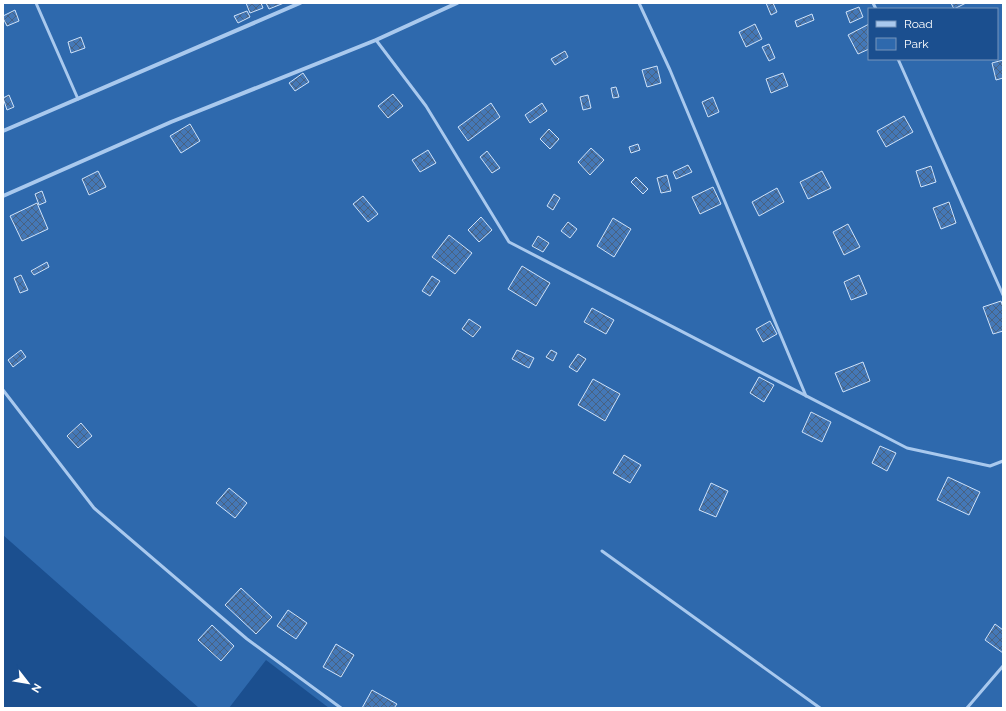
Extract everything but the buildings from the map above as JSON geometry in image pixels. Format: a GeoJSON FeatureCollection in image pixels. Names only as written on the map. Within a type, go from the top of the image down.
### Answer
{"type":"FeatureCollection","features":[{"type":"Feature","properties":{"kind":"street"},"geometry":{"type":"LineString","coordinates":[[3,131],[300,3]]}},
{"type":"Feature","properties":{"kind":"street"},"geometry":{"type":"LineString","coordinates":[[3,196],[171,122],[376,40],[457,3]]}},
{"type":"Feature","properties":{"kind":"lane"},"geometry":{"type":"LineString","coordinates":[[36,3],[78,99]]}},
{"type":"Feature","properties":{"kind":"lane"},"geometry":{"type":"LineString","coordinates":[[638,3],[670,70],[806,396]]}},
{"type":"Feature","properties":{"kind":"lane"},"geometry":{"type":"LineString","coordinates":[[376,40],[426,106],[509,242],[907,448],[990,466],[1003,461]]}},
{"type":"Feature","properties":{"kind":"lane"},"geometry":{"type":"LineString","coordinates":[[898,60],[1003,295]]}},
{"type":"Feature","properties":{"kind":"lane"},"geometry":{"type":"LineString","coordinates":[[3,390],[94,508],[247,639],[341,708]]}},
{"type":"Feature","properties":{"kind":"lane"},"geometry":{"type":"LineString","coordinates":[[602,551],[820,708]]}},
{"type":"Feature","properties":{"kind":"lane"},"geometry":{"type":"LineString","coordinates":[[967,708],[1003,666]]}},
{"type":"Feature","properties":{"kind":"green space"},"geometry":{"type":"Polygon","coordinates":[[[3,3],[1003,3],[1003,708],[329,708],[266,660],[229,708],[199,708],[3,535],[3,3]]]}}]}
